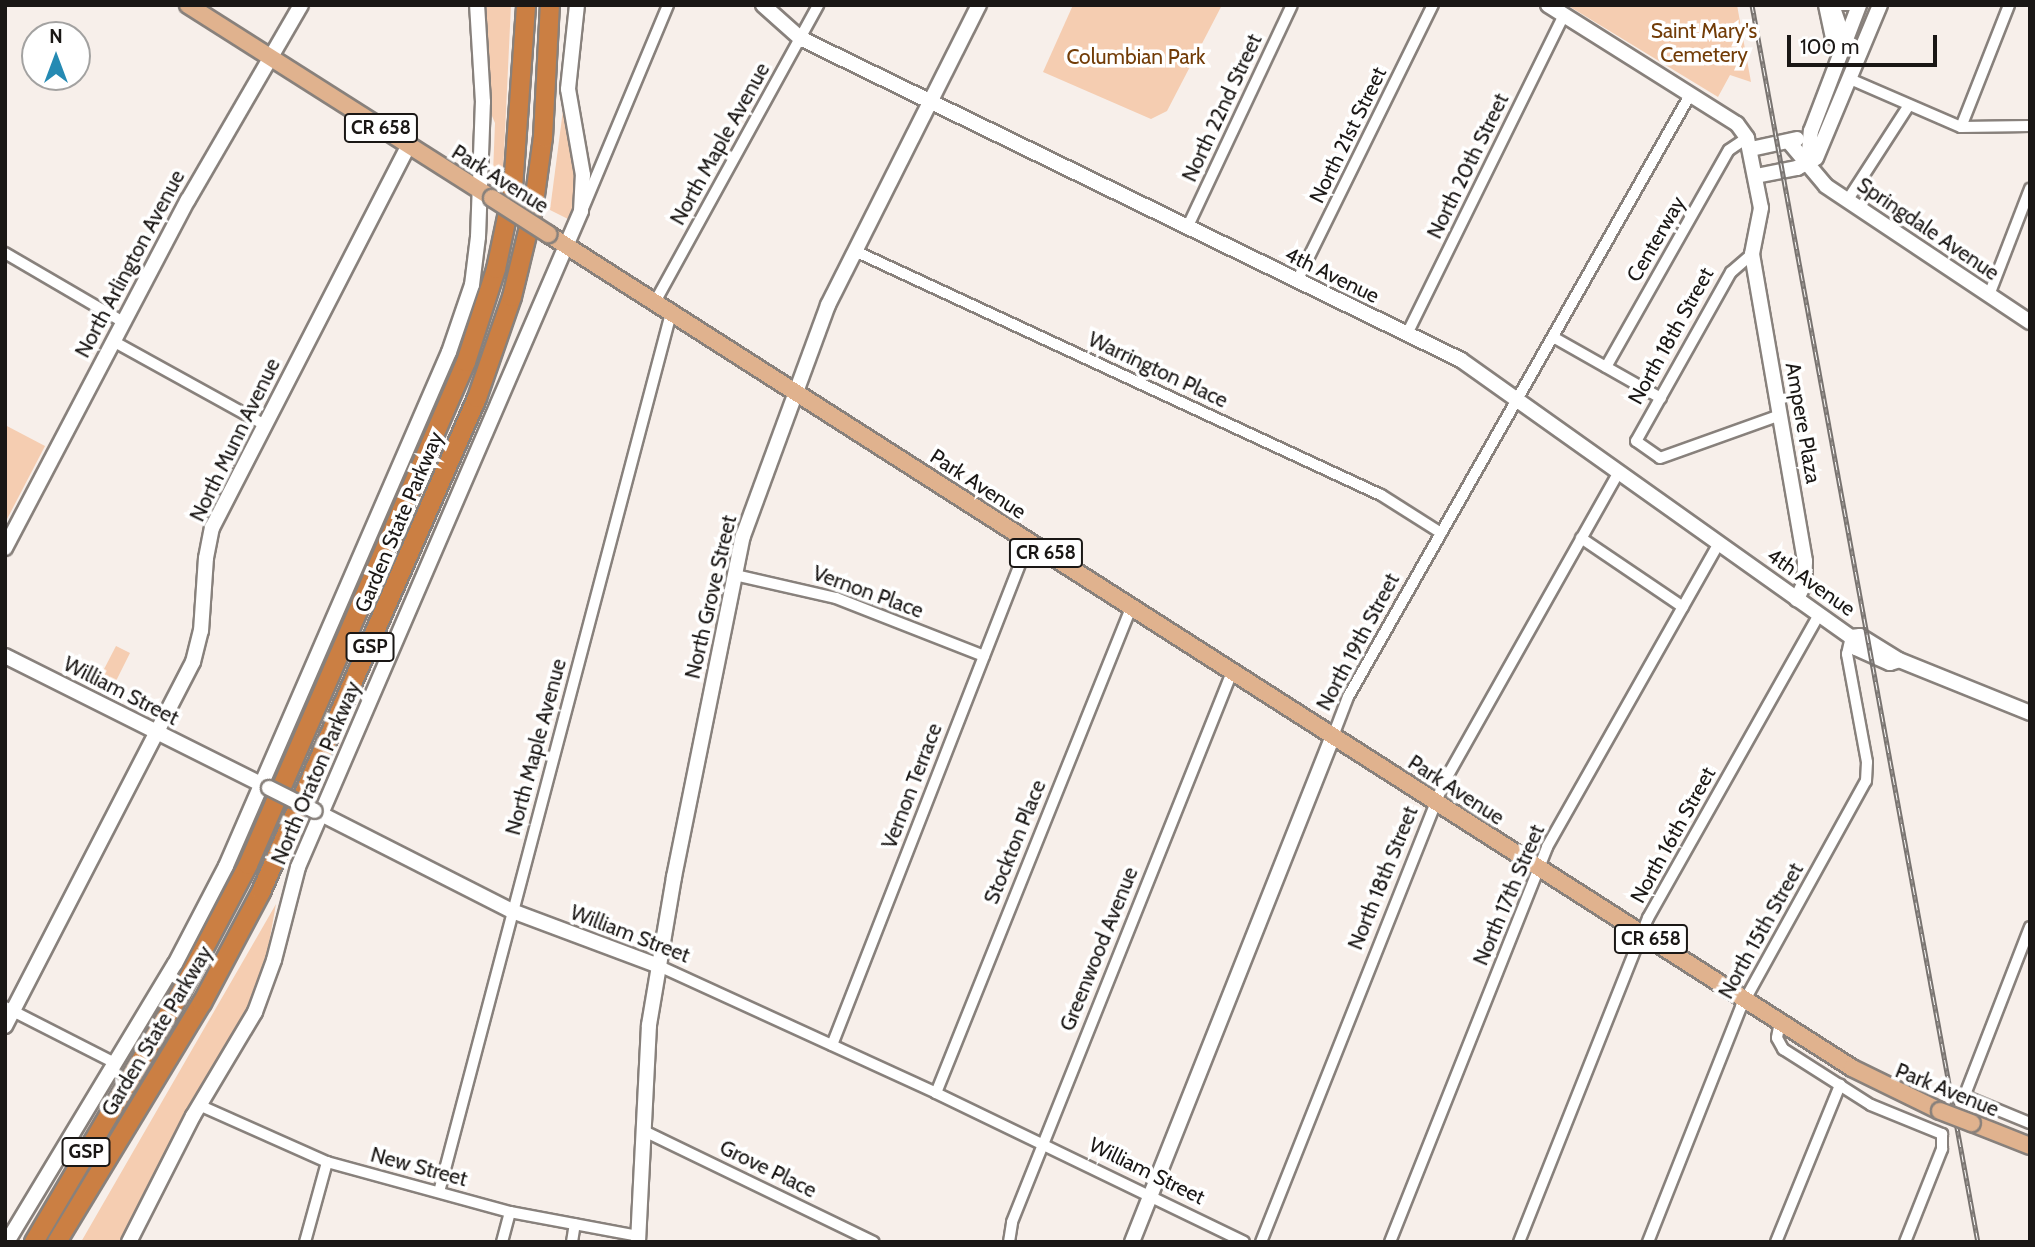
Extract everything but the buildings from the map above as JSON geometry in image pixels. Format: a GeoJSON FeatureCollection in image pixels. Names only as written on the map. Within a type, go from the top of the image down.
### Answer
{"type":"FeatureCollection","features":[{"type":"Feature","properties":{"kind":"highway","name":"Garden State Parkway"},"geometry":{"type":"LineString","coordinates":[[34,1242],[179,996],[248,864],[466,362],[496,269],[513,188],[526,5]]}},
{"type":"Feature","properties":{"kind":"highway","name":"Garden State Parkway"},"geometry":{"type":"LineString","coordinates":[[57,1242],[197,1011],[261,892],[477,398],[518,279],[533,210],[543,137],[550,5]]}},
{"type":"Feature","properties":{"kind":"main road","name":"Park Avenue"},"geometry":{"type":"LineString","coordinates":[[188,5],[1876,1083],[2030,1146]]}},
{"type":"Feature","properties":{"kind":"main road","name":"North Arlington Avenue"},"geometry":{"type":"LineString","coordinates":[[5,548],[113,341],[302,5]]}},
{"type":"Feature","properties":{"kind":"main road","name":"North Oraton Parkway"},"geometry":{"type":"LineString","coordinates":[[7,1242],[191,933],[266,787],[456,334],[474,273],[486,195],[477,5]]}},
{"type":"Feature","properties":{"kind":"main road"},"geometry":{"type":"LineString","coordinates":[[577,5],[568,89],[583,176],[578,219]]}},
{"type":"Feature","properties":{"kind":"main road","name":"4th Avenue"},"geometry":{"type":"LineString","coordinates":[[763,5],[800,38],[1461,360],[1851,636],[1892,652],[1899,660],[2030,713]]}},
{"type":"Feature","properties":{"kind":"main road","name":"North Grove Street"},"geometry":{"type":"LineString","coordinates":[[638,1239],[649,1025],[743,536],[828,306],[979,5]]}},
{"type":"Feature","properties":{"kind":"main road"},"geometry":{"type":"LineString","coordinates":[[1548,5],[1737,124],[1749,143],[1761,208],[1752,254]]}},
{"type":"Feature","properties":{"kind":"main road"},"geometry":{"type":"LineString","coordinates":[[1826,5],[1831,34],[1862,50]]}},
{"type":"Feature","properties":{"kind":"main road"},"geometry":{"type":"LineString","coordinates":[[1833,5],[1845,43]]}},
{"type":"Feature","properties":{"kind":"main road"},"geometry":{"type":"LineString","coordinates":[[1808,164],[1811,131],[1857,5]]}},
{"type":"Feature","properties":{"kind":"main road"},"geometry":{"type":"LineString","coordinates":[[1756,176],[1808,164],[1821,150],[1880,5]]}},
{"type":"Feature","properties":{"kind":"main road"},"geometry":{"type":"LineString","coordinates":[[1749,143],[1789,142],[1811,131]]}},
{"type":"Feature","properties":{"kind":"main road","name":"Springdale Avenue"},"geometry":{"type":"LineString","coordinates":[[1789,142],[1821,183],[2030,323]]}},
{"type":"Feature","properties":{"kind":"main road","name":"North Munn Avenue"},"geometry":{"type":"LineString","coordinates":[[5,1026],[9,1009],[197,652],[212,528],[409,145]]}},
{"type":"Feature","properties":{"kind":"main road","name":"North Oraton Parkway"},"geometry":{"type":"LineString","coordinates":[[129,1242],[199,1105],[238,1045],[261,996],[294,877],[318,812],[578,219]]}},
{"type":"Feature","properties":{"kind":"main road","name":"Ampere Plaza"},"geometry":{"type":"LineString","coordinates":[[1752,254],[1805,561],[1804,584],[1797,599]]}},
{"type":"Feature","properties":{"kind":"main road","name":"William Street"},"geometry":{"type":"LineString","coordinates":[[5,656],[512,911],[659,966]]}},
{"type":"Feature","properties":{"kind":"main road","name":"North 19th Street"},"geometry":{"type":"LineString","coordinates":[[1132,1242],[1333,736]]}},
{"type":"Feature","properties":{"kind":"street","name":"North Oraton Parkway"},"geometry":{"type":"LineString","coordinates":[[578,219],[668,5]]}},
{"type":"Feature","properties":{"kind":"street","name":"North Maple Avenue"},"geometry":{"type":"LineString","coordinates":[[655,302],[818,5]]}},
{"type":"Feature","properties":{"kind":"street","name":"North 22nd Street"},"geometry":{"type":"LineString","coordinates":[[1187,228],[1292,5]]}},
{"type":"Feature","properties":{"kind":"street","name":"North 21st Street"},"geometry":{"type":"LineString","coordinates":[[1297,281],[1433,5]]}},
{"type":"Feature","properties":{"kind":"street"},"geometry":{"type":"LineString","coordinates":[[1833,5],[1857,5]]}},
{"type":"Feature","properties":{"kind":"street"},"geometry":{"type":"LineString","coordinates":[[1961,127],[2009,5]]}},
{"type":"Feature","properties":{"kind":"street","name":"North 20th Street"},"geometry":{"type":"LineString","coordinates":[[1407,334],[1564,15]]}},
{"type":"Feature","properties":{"kind":"street"},"geometry":{"type":"LineString","coordinates":[[1850,79],[1961,127],[2030,127]]}},
{"type":"Feature","properties":{"kind":"street","name":"North 19th Street"},"geometry":{"type":"LineString","coordinates":[[1333,736],[1348,697],[1690,95]]}},
{"type":"Feature","properties":{"kind":"street"},"geometry":{"type":"LineString","coordinates":[[1847,201],[1909,105]]}},
{"type":"Feature","properties":{"kind":"street","name":"Centerway"},"geometry":{"type":"LineString","coordinates":[[1606,367],[1729,150],[1749,143]]}},
{"type":"Feature","properties":{"kind":"street"},"geometry":{"type":"LineString","coordinates":[[1989,295],[2030,189]]}},
{"type":"Feature","properties":{"kind":"street","name":"Warrington Place"},"geometry":{"type":"LineString","coordinates":[[855,251],[1381,495],[1441,533]]}},
{"type":"Feature","properties":{"kind":"street"},"geometry":{"type":"LineString","coordinates":[[5,253],[123,323]]}},
{"type":"Feature","properties":{"kind":"street","name":"North 18th Street"},"geometry":{"type":"LineString","coordinates":[[1752,254],[1731,272],[1636,441],[1660,457],[1780,415]]}},
{"type":"Feature","properties":{"kind":"street","name":"North Maple Avenue"},"geometry":{"type":"LineString","coordinates":[[439,1192],[671,313]]}},
{"type":"Feature","properties":{"kind":"street"},"geometry":{"type":"LineString","coordinates":[[1553,337],[1661,398]]}},
{"type":"Feature","properties":{"kind":"street"},"geometry":{"type":"LineString","coordinates":[[113,341],[265,425]]}},
{"type":"Feature","properties":{"kind":"street","name":"North 18th Street"},"geometry":{"type":"LineString","coordinates":[[1261,1242],[1436,802],[1619,472]]}},
{"type":"Feature","properties":{"kind":"street"},"geometry":{"type":"LineString","coordinates":[[1581,538],[1683,607]]}},
{"type":"Feature","properties":{"kind":"street","name":"Vernon Terrace"},"geometry":{"type":"LineString","coordinates":[[832,1045],[1029,541]]}},
{"type":"Feature","properties":{"kind":"street","name":"North 17th Street"},"geometry":{"type":"LineString","coordinates":[[1390,1242],[1538,868],[1719,543]]}},
{"type":"Feature","properties":{"kind":"street","name":"Vernon Place"},"geometry":{"type":"LineString","coordinates":[[735,575],[835,598],[984,656]]}},
{"type":"Feature","properties":{"kind":"street","name":"Stockton Place"},"geometry":{"type":"LineString","coordinates":[[936,1093],[1131,608]]}},
{"type":"Feature","properties":{"kind":"street","name":"North 16th Street"},"geometry":{"type":"LineString","coordinates":[[1519,1242],[1641,933],[1819,614]]}},
{"type":"Feature","properties":{"kind":"street","name":"North 15th Street"},"geometry":{"type":"LineString","coordinates":[[1648,1242],[1745,999],[1868,775],[1847,654],[1851,636]]}},
{"type":"Feature","properties":{"kind":"street","name":"Greenwood Avenue"},"geometry":{"type":"LineString","coordinates":[[1009,1242],[1043,1144],[1232,672]]}},
{"type":"Feature","properties":{"kind":"street"},"geometry":{"type":"LineString","coordinates":[[2030,927],[1966,1092],[1969,1098],[2030,1124]]}},
{"type":"Feature","properties":{"kind":"street","name":"William Street"},"geometry":{"type":"LineString","coordinates":[[659,966],[936,1093],[1244,1242]]}},
{"type":"Feature","properties":{"kind":"street"},"geometry":{"type":"LineString","coordinates":[[9,1009],[115,1063]]}},
{"type":"Feature","properties":{"kind":"street","name":"Park Avenue"},"geometry":{"type":"LineString","coordinates":[[1780,1022],[1776,1034],[1780,1046],[1878,1108],[1942,1134],[1942,1149],[1905,1242]]}},
{"type":"Feature","properties":{"kind":"street"},"geometry":{"type":"LineString","coordinates":[[1776,1242],[1840,1085]]}},
{"type":"Feature","properties":{"kind":"street","name":"New Street"},"geometry":{"type":"LineString","coordinates":[[199,1105],[327,1161],[510,1212],[638,1239]]}},
{"type":"Feature","properties":{"kind":"street","name":"Grove Place"},"geometry":{"type":"LineString","coordinates":[[644,1131],[874,1242]]}},
{"type":"Feature","properties":{"kind":"street"},"geometry":{"type":"LineString","coordinates":[[305,1242],[327,1161]]}},
{"type":"Feature","properties":{"kind":"street"},"geometry":{"type":"LineString","coordinates":[[502,1242],[510,1212]]}},
{"type":"Feature","properties":{"kind":"street"},"geometry":{"type":"LineString","coordinates":[[572,1242],[575,1224]]}},
{"type":"Feature","properties":{"kind":"green space"},"geometry":{"type":"Polygon","coordinates":[[[486,5],[511,5],[503,174],[493,173],[495,123],[489,109],[486,5]]]}},
{"type":"Feature","properties":{"kind":"green space","name":"Columbian Park"},"geometry":{"type":"Polygon","coordinates":[[[1073,5],[1222,5],[1167,111],[1151,119],[1043,72],[1073,5]]]}},
{"type":"Feature","properties":{"kind":"green space","name":"Saint Mary's Cemetery"},"geometry":{"type":"Polygon","coordinates":[[[1567,5],[1737,5],[1751,82],[1730,75],[1718,97],[1567,5]]]}},
{"type":"Feature","properties":{"kind":"green space"},"geometry":{"type":"Polygon","coordinates":[[[563,110],[579,201],[568,219],[550,210],[563,110]]]}},
{"type":"Feature","properties":{"kind":"green space"},"geometry":{"type":"Polygon","coordinates":[[[5,425],[45,446],[5,523],[5,425]]]}},
{"type":"Feature","properties":{"kind":"green space"},"geometry":{"type":"Polygon","coordinates":[[[116,646],[130,653],[116,681],[102,673],[116,646]]]}},
{"type":"Feature","properties":{"kind":"green space"},"geometry":{"type":"Polygon","coordinates":[[[276,904],[267,954],[240,1028],[201,1085],[129,1231],[122,1242],[81,1242],[276,904]]]}},
{"type":"Feature","properties":{"kind":"railway"},"geometry":{"type":"LineString","coordinates":[[1752,5],[1978,1242]]}}]}
